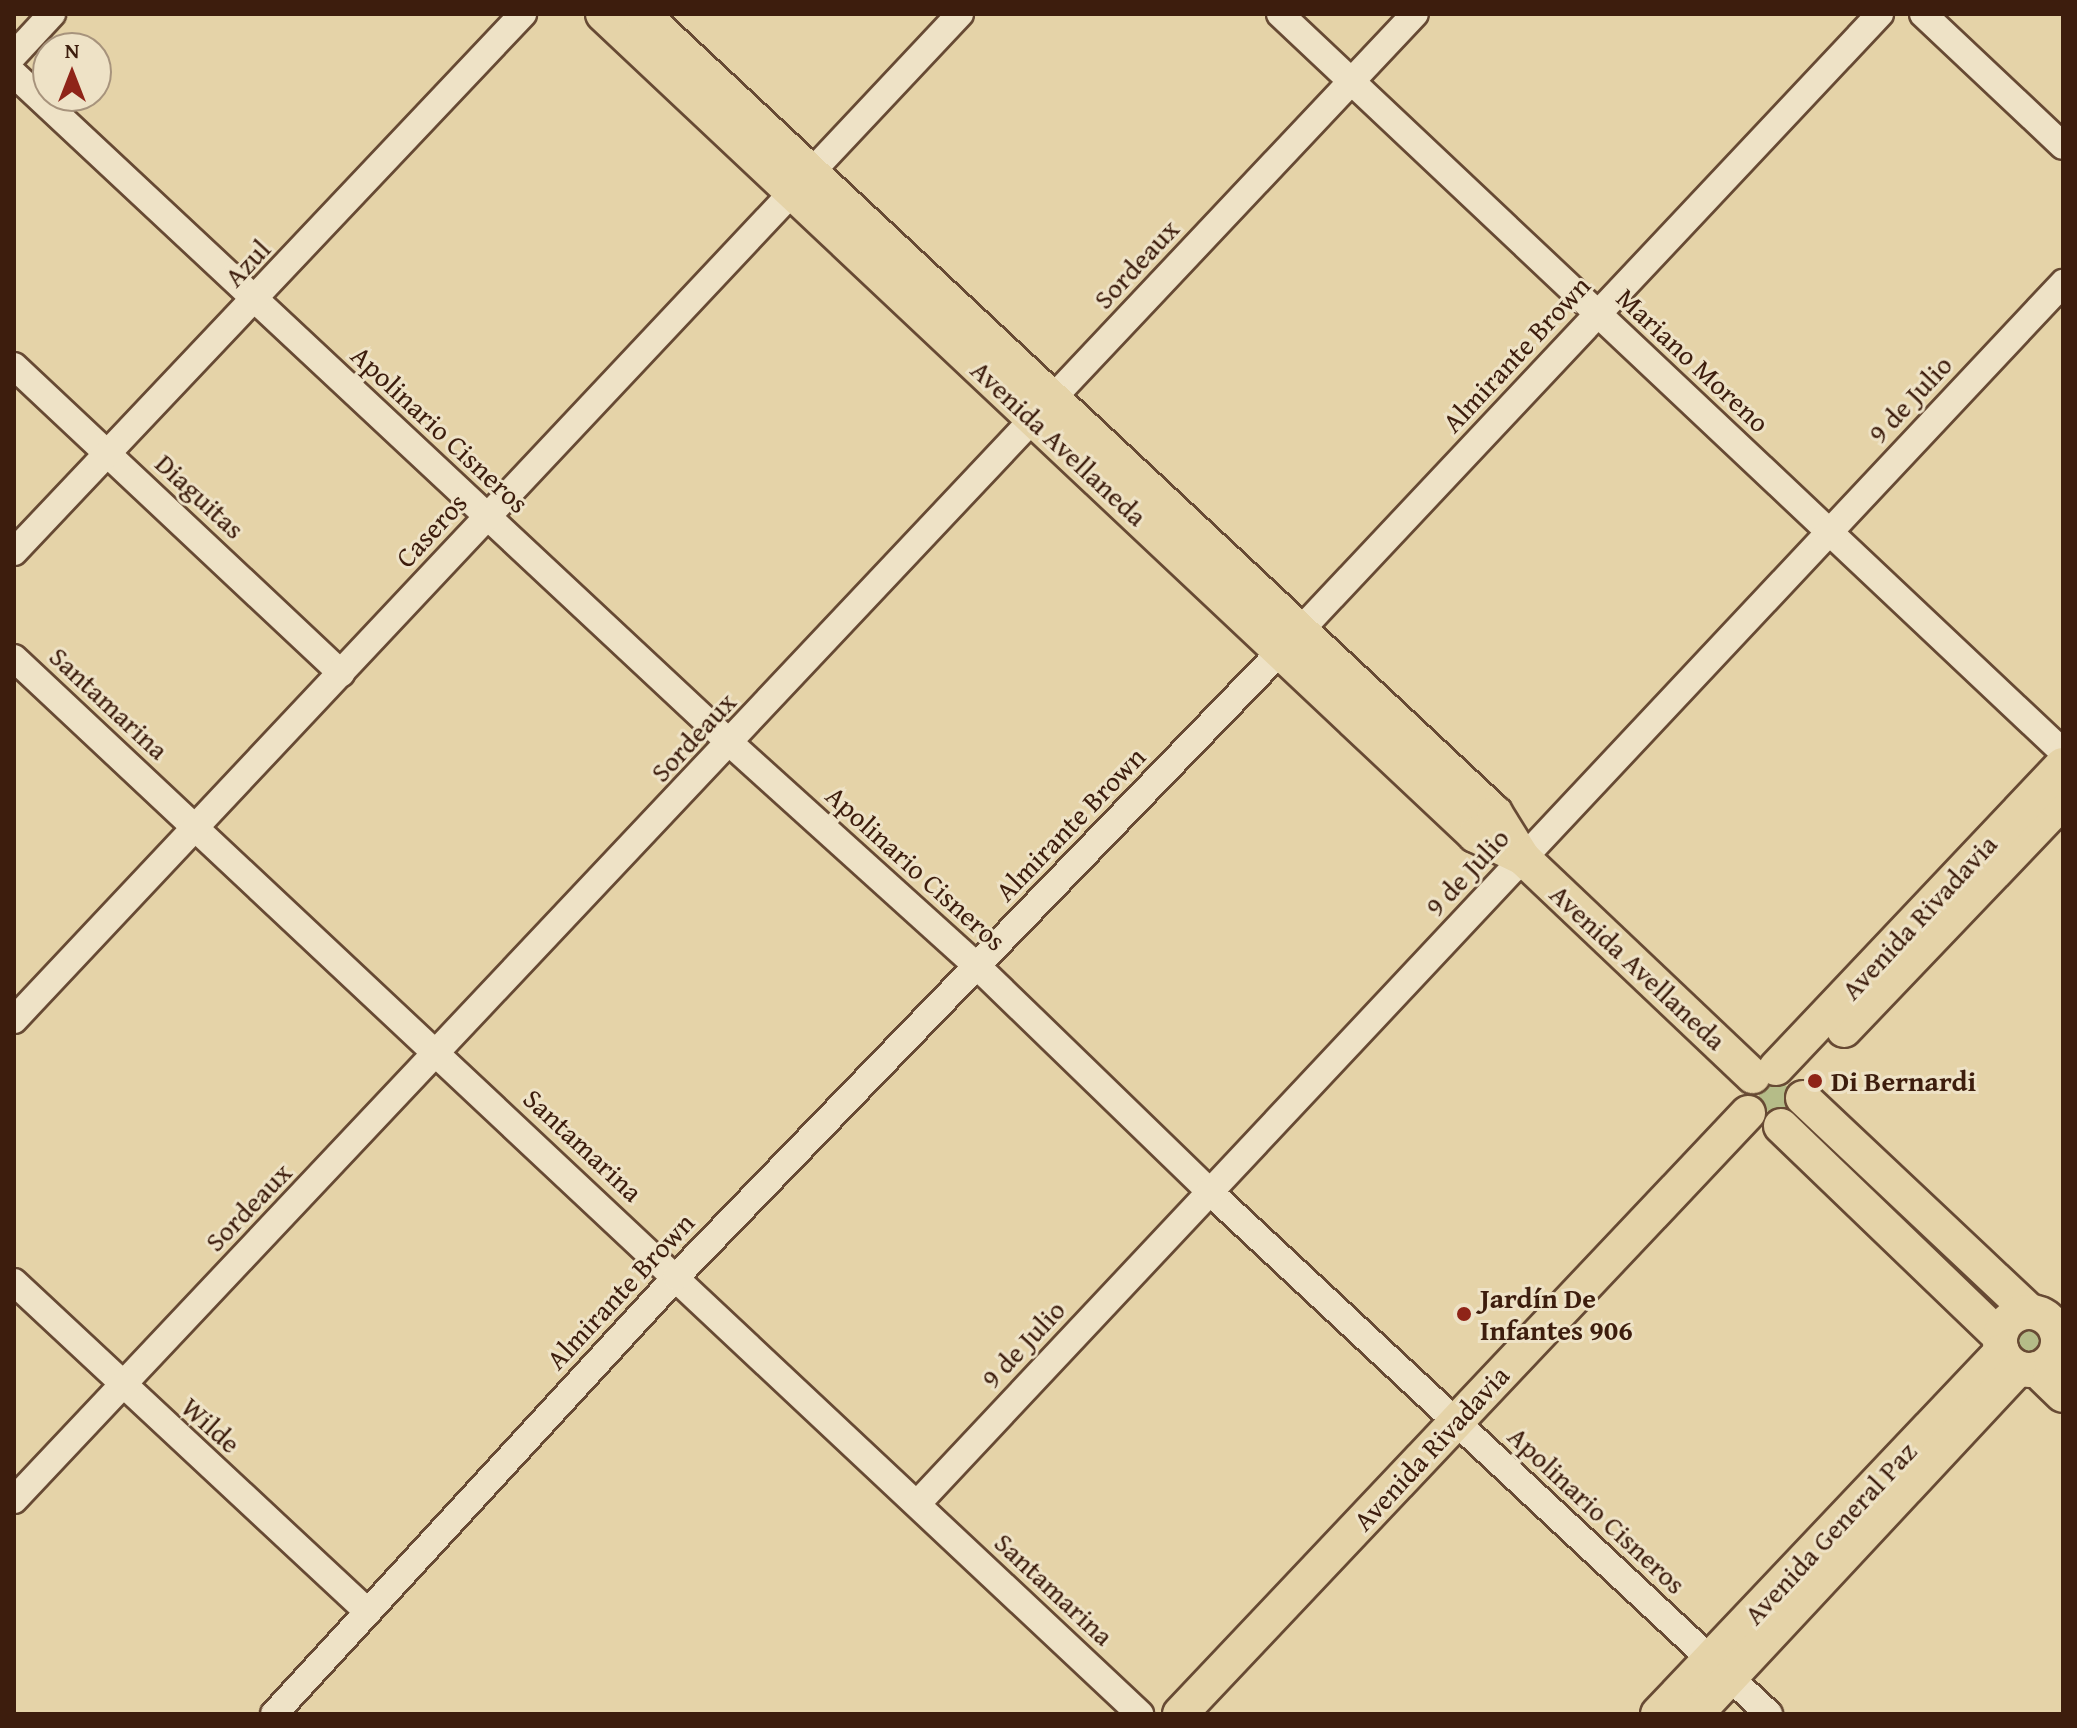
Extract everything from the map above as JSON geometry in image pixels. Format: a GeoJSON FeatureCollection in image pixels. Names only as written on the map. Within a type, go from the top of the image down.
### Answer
{"type":"FeatureCollection","features":[{"type":"Feature","properties":{"kind":"main road","name":"Avenida Avellaneda"},"geometry":{"type":"LineString","coordinates":[[603,14],[802,182]]}},
{"type":"Feature","properties":{"kind":"main road","name":"Avenida Avellaneda"},"geometry":{"type":"LineString","coordinates":[[642,14],[802,182],[1290,641],[1495,813],[1523,858],[1782,1081],[2053,1322]]}},
{"type":"Feature","properties":{"kind":"main road","name":"Avenida Rivadavia"},"geometry":{"type":"LineString","coordinates":[[1782,1081],[2063,765]]}},
{"type":"Feature","properties":{"kind":"main road","name":"Avenida Rivadavia"},"geometry":{"type":"LineString","coordinates":[[1782,1081],[2063,801]]}},
{"type":"Feature","properties":{"kind":"main road","name":"Avenida Rivadavia"},"geometry":{"type":"LineString","coordinates":[[1180,1714],[1764,1121],[1794,1118],[1782,1081]]}},
{"type":"Feature","properties":{"kind":"main road"},"geometry":{"type":"LineString","coordinates":[[1782,1081],[1745,1093],[1764,1121],[2014,1356],[2063,1395]]}},
{"type":"Feature","properties":{"kind":"main road"},"geometry":{"type":"LineString","coordinates":[[2011,1319],[2053,1322],[2052,1359],[2014,1356],[2011,1319]]}},
{"type":"Feature","properties":{"kind":"main road","name":"Avenida General Paz"},"geometry":{"type":"LineString","coordinates":[[1658,1714],[1720,1668],[2014,1356]]}},
{"type":"Feature","properties":{"kind":"main road","name":"Avenida Rivadavia"},"geometry":{"type":"LineString","coordinates":[[1206,1714],[1462,1428]]}},
{"type":"Feature","properties":{"kind":"main road","name":"Avenida General Paz"},"geometry":{"type":"LineString","coordinates":[[1696,1714],[1720,1668]]}},
{"type":"Feature","properties":{"kind":"street"},"geometry":{"type":"LineString","coordinates":[[14,55],[52,14]]}},
{"type":"Feature","properties":{"kind":"street","name":"Azul"},"geometry":{"type":"LineString","coordinates":[[14,552],[256,300],[523,14]]}},
{"type":"Feature","properties":{"kind":"street","name":"Caseros"},"geometry":{"type":"LineString","coordinates":[[14,1020],[960,14]]}},
{"type":"Feature","properties":{"kind":"street","name":"Mariano Moreno"},"geometry":{"type":"LineString","coordinates":[[1280,14],[2063,752]]}},
{"type":"Feature","properties":{"kind":"street","name":"Sordeaux"},"geometry":{"type":"LineString","coordinates":[[14,1500],[439,1054],[1415,14]]}},
{"type":"Feature","properties":{"kind":"street","name":"Almirante Brown"},"geometry":{"type":"LineString","coordinates":[[274,1714],[676,1277],[1290,641],[1880,14]]}},
{"type":"Feature","properties":{"kind":"street"},"geometry":{"type":"LineString","coordinates":[[1923,14],[2063,146]]}},
{"type":"Feature","properties":{"kind":"street","name":"Apolinario Cisneros"},"geometry":{"type":"LineString","coordinates":[[14,74],[730,743],[978,967],[1210,1192],[1769,1714]]}},
{"type":"Feature","properties":{"kind":"street","name":"9 de Julio"},"geometry":{"type":"LineString","coordinates":[[917,1504],[2063,283]]}},
{"type":"Feature","properties":{"kind":"street","name":"Diaguitas"},"geometry":{"type":"LineString","coordinates":[[14,366],[341,673]]}},
{"type":"Feature","properties":{"kind":"street","name":"Santamarina"},"geometry":{"type":"LineString","coordinates":[[14,658],[1140,1714]]}},
{"type":"Feature","properties":{"kind":"street","name":"Wilde"},"geometry":{"type":"LineString","coordinates":[[14,1282],[121,1386],[368,1612]]}},
{"type":"Feature","properties":{"kind":"green space"},"geometry":{"type":"Polygon","coordinates":[[[1775,1081],[1786,1086],[1791,1097],[1786,1108],[1775,1113],[1764,1108],[1759,1097],[1764,1086],[1775,1081]]]}},
{"type":"Feature","properties":{"kind":"green space"},"geometry":{"type":"Polygon","coordinates":[[[1809,1120],[2007,1305],[2000,1313],[1801,1128],[1809,1120]]]}},
{"type":"Feature","properties":{"kind":"green space"},"geometry":{"type":"Polygon","coordinates":[[[2031,1326],[2042,1330],[2046,1341],[2042,1352],[2031,1356],[2020,1352],[2016,1341],[2020,1330],[2031,1326]]]}},
{"type":"Feature","properties":{"kind":"place","name":"Di Bernardi"},"geometry":{"type":"Point","coordinates":[1815,1081]}},
{"type":"Feature","properties":{"kind":"place","name":"Jardín De Infantes 906"},"geometry":{"type":"Point","coordinates":[1464,1314]}}]}
